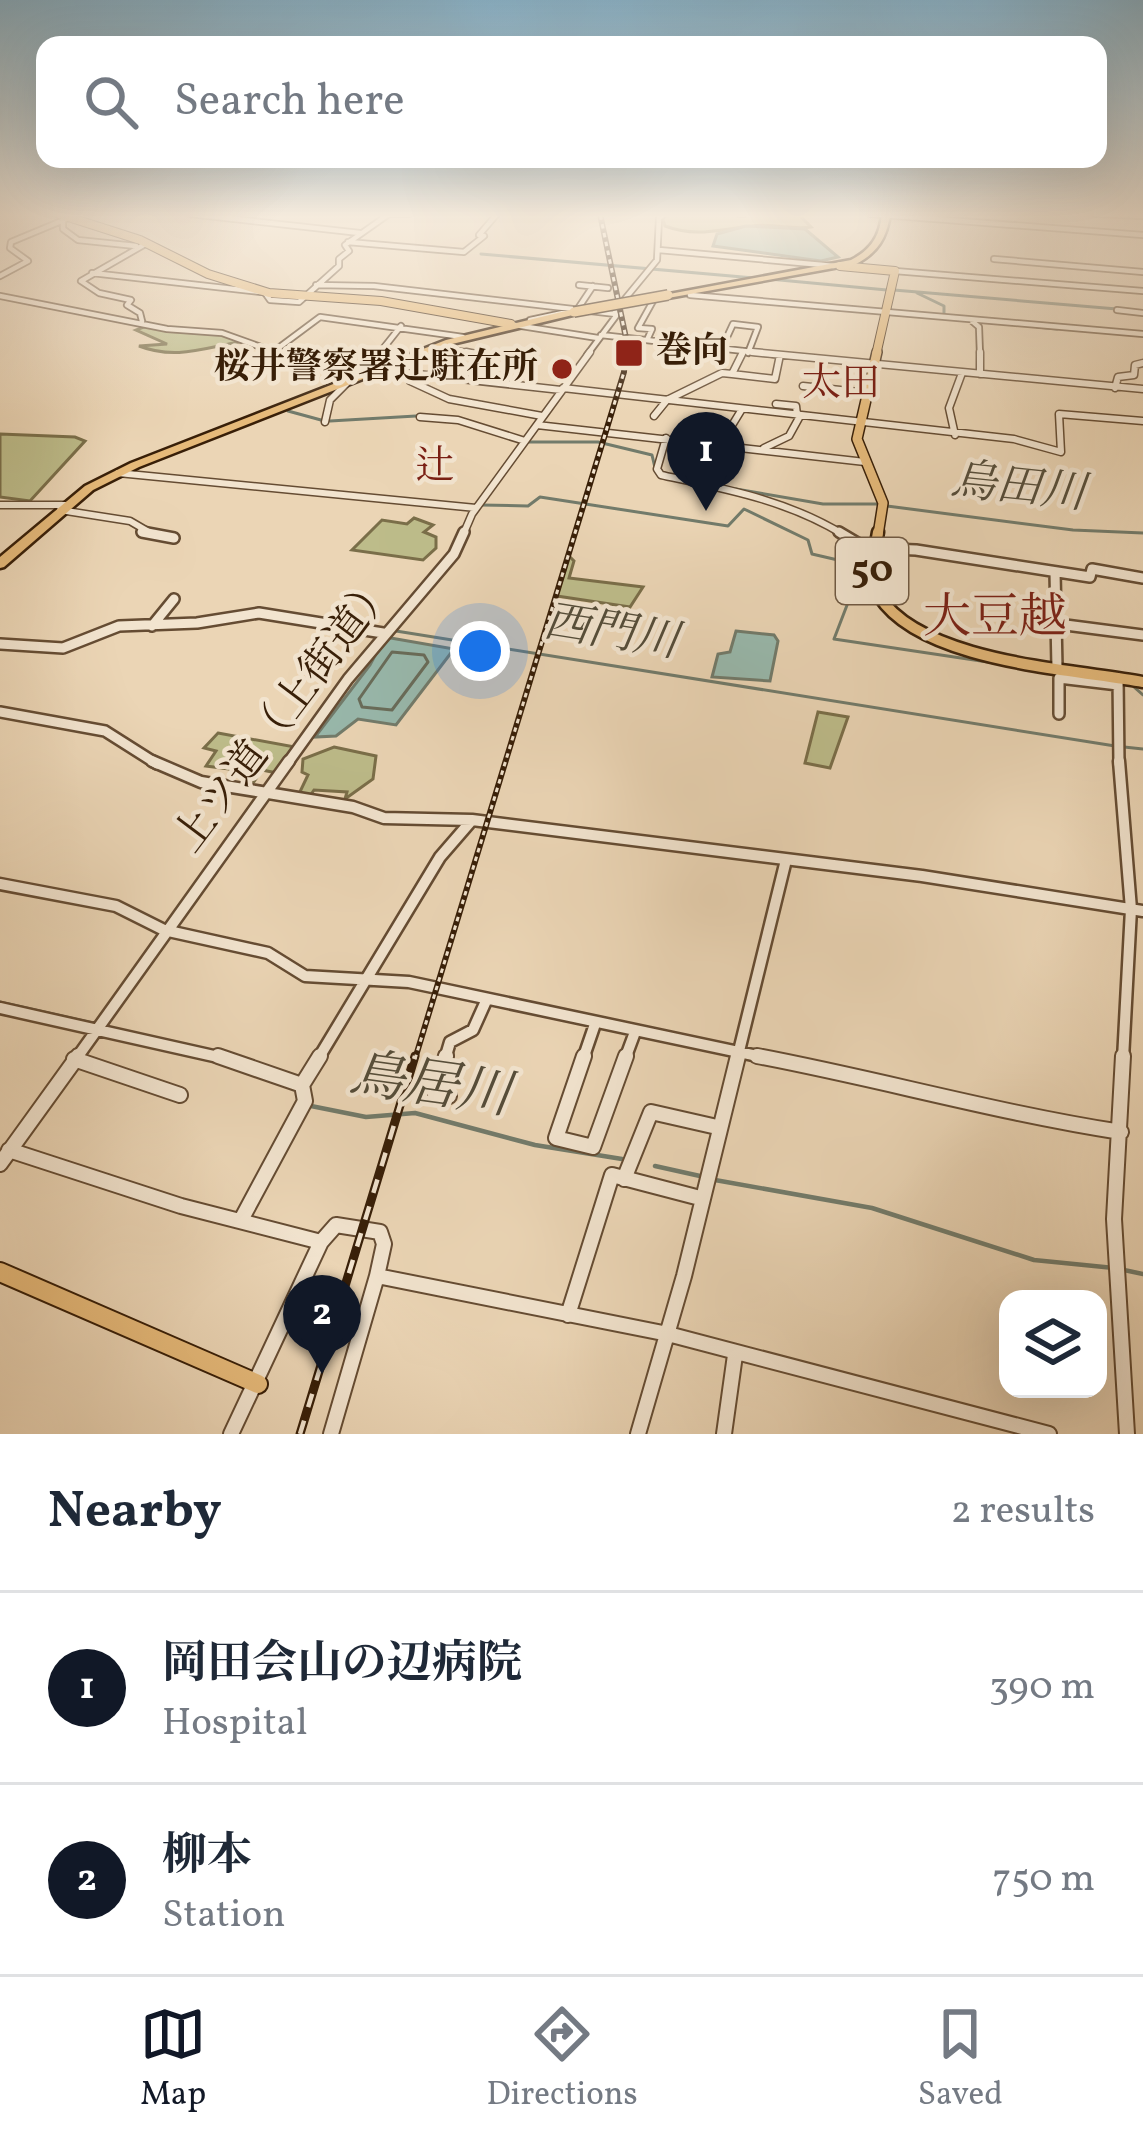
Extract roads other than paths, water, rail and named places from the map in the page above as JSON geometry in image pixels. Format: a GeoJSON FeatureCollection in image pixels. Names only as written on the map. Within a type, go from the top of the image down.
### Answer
{"type":"FeatureCollection","features":[{"type":"Feature","properties":{"kind":"highway"},"geometry":{"type":"LineString","coordinates":[[0,564],[63,507],[118,473],[373,369],[511,324],[747,281]]}},
{"type":"Feature","properties":{"kind":"main road"},"geometry":{"type":"LineString","coordinates":[[229,281],[267,293],[381,302],[511,324]]}},
{"type":"Feature","properties":{"kind":"main road","name":"50"},"geometry":{"type":"LineString","coordinates":[[893,281],[857,439],[884,503],[872,568],[877,595],[913,629],[959,649],[1143,682]]}},
{"type":"Feature","properties":{"kind":"main road"},"geometry":{"type":"LineString","coordinates":[[0,1272],[258,1384]]}},
{"type":"Feature","properties":{"kind":"street"},"geometry":{"type":"LineString","coordinates":[[81,281],[99,293],[131,300],[127,305],[140,313],[142,321]]}},
{"type":"Feature","properties":{"kind":"street"},"geometry":{"type":"LineString","coordinates":[[161,281],[267,293]]}},
{"type":"Feature","properties":{"kind":"street"},"geometry":{"type":"LineString","coordinates":[[304,298],[321,281]]}},
{"type":"Feature","properties":{"kind":"street"},"geometry":{"type":"LineString","coordinates":[[642,281],[624,300],[653,301],[638,328],[652,329],[647,340]]}},
{"type":"Feature","properties":{"kind":"street"},"geometry":{"type":"LineString","coordinates":[[1018,281],[1143,291]]}},
{"type":"Feature","properties":{"kind":"street"},"geometry":{"type":"LineString","coordinates":[[316,285],[374,286],[616,314],[614,304]]}},
{"type":"Feature","properties":{"kind":"street"},"geometry":{"type":"LineString","coordinates":[[579,285],[608,288]]}},
{"type":"Feature","properties":{"kind":"street"},"geometry":{"type":"LineString","coordinates":[[575,311],[593,286]]}},
{"type":"Feature","properties":{"kind":"street"},"geometry":{"type":"LineString","coordinates":[[0,296],[167,329],[222,333],[299,361],[1014,439],[1061,452],[1059,414],[1143,421]]}},
{"type":"Feature","properties":{"kind":"street"},"geometry":{"type":"LineString","coordinates":[[705,296],[1143,334]]}},
{"type":"Feature","properties":{"kind":"street"},"geometry":{"type":"LineString","coordinates":[[1117,310],[1143,313]]}},
{"type":"Feature","properties":{"kind":"street","name":"上ツ道（上街道）"},"geometry":{"type":"LineString","coordinates":[[5,1157],[164,930],[268,796],[308,733],[384,631],[454,554],[476,508],[616,314]]}},
{"type":"Feature","properties":{"kind":"street"},"geometry":{"type":"LineString","coordinates":[[273,352],[320,317],[463,338]]}},
{"type":"Feature","properties":{"kind":"street"},"geometry":{"type":"LineString","coordinates":[[972,321],[979,327],[980,374]]}},
{"type":"Feature","properties":{"kind":"street"},"geometry":{"type":"LineString","coordinates":[[511,324],[745,353],[1143,389]]}},
{"type":"Feature","properties":{"kind":"street"},"geometry":{"type":"LineString","coordinates":[[721,350],[733,324],[758,326],[732,374]]}},
{"type":"Feature","properties":{"kind":"street"},"geometry":{"type":"LineString","coordinates":[[373,369],[401,326]]}},
{"type":"Feature","properties":{"kind":"street"},"geometry":{"type":"LineString","coordinates":[[436,347],[476,354]]}},
{"type":"Feature","properties":{"kind":"street"},"geometry":{"type":"LineString","coordinates":[[654,416],[667,400],[722,374],[775,379],[780,355]]}},
{"type":"Feature","properties":{"kind":"street"},"geometry":{"type":"LineString","coordinates":[[1115,388],[1118,377],[1134,375],[1135,364],[1143,363]]}},
{"type":"Feature","properties":{"kind":"street"},"geometry":{"type":"LineString","coordinates":[[956,435],[949,408],[962,373]]}},
{"type":"Feature","properties":{"kind":"street"},"geometry":{"type":"LineString","coordinates":[[409,374],[410,381],[449,399],[540,420],[866,463]]}},
{"type":"Feature","properties":{"kind":"street"},"geometry":{"type":"LineString","coordinates":[[325,422],[330,400],[349,381]]}},
{"type":"Feature","properties":{"kind":"street"},"geometry":{"type":"LineString","coordinates":[[803,386],[868,393]]}},
{"type":"Feature","properties":{"kind":"street"},"geometry":{"type":"LineString","coordinates":[[620,406],[627,395]]}},
{"type":"Feature","properties":{"kind":"street"},"geometry":{"type":"LineString","coordinates":[[769,448],[769,442],[789,436],[798,416],[796,406],[776,404]]}},
{"type":"Feature","properties":{"kind":"street"},"geometry":{"type":"LineString","coordinates":[[721,444],[742,410]]}},
{"type":"Feature","properties":{"kind":"street"},"geometry":{"type":"LineString","coordinates":[[420,417],[458,420],[525,441]]}},
{"type":"Feature","properties":{"kind":"street"},"geometry":{"type":"LineString","coordinates":[[666,438],[657,470],[661,475],[770,499],[844,531],[851,543],[1090,577],[1092,569],[1143,578]]}},
{"type":"Feature","properties":{"kind":"street"},"geometry":{"type":"LineString","coordinates":[[721,444],[798,451]]}},
{"type":"Feature","properties":{"kind":"street"},"geometry":{"type":"LineString","coordinates":[[118,473],[476,508]]}},
{"type":"Feature","properties":{"kind":"street"},"geometry":{"type":"LineString","coordinates":[[0,505],[63,507],[130,520],[144,533],[173,538]]}},
{"type":"Feature","properties":{"kind":"street"},"geometry":{"type":"LineString","coordinates":[[1055,572],[1057,668]]}},
{"type":"Feature","properties":{"kind":"street"},"geometry":{"type":"LineString","coordinates":[[153,624],[174,599]]}},
{"type":"Feature","properties":{"kind":"street"},"geometry":{"type":"LineString","coordinates":[[281,613],[291,602]]}},
{"type":"Feature","properties":{"kind":"street"},"geometry":{"type":"LineString","coordinates":[[0,644],[63,648],[119,626],[259,613],[384,631]]}},
{"type":"Feature","properties":{"kind":"street"},"geometry":{"type":"LineString","coordinates":[[1058,624],[1143,635]]}},
{"type":"Feature","properties":{"kind":"street"},"geometry":{"type":"LineString","coordinates":[[1059,714],[1060,678],[1118,681],[1118,747],[1137,910],[1114,1219],[1127,1434]]}},
{"type":"Feature","properties":{"kind":"street"},"geometry":{"type":"LineString","coordinates":[[0,712],[105,731],[169,772],[268,796],[353,807],[385,818],[472,820],[1137,910]]}},
{"type":"Feature","properties":{"kind":"street"},"geometry":{"type":"LineString","coordinates":[[241,1220],[304,1104],[302,1085],[440,857],[472,820]]}},
{"type":"Feature","properties":{"kind":"street"},"geometry":{"type":"LineString","coordinates":[[638,1434],[668,1334],[786,860]]}},
{"type":"Feature","properties":{"kind":"street"},"geometry":{"type":"LineString","coordinates":[[0,884],[116,906],[164,930],[268,953],[305,976],[371,977],[436,987],[595,1024],[892,1082],[932,1097],[1020,1117],[1120,1132]]}},
{"type":"Feature","properties":{"kind":"street"},"geometry":{"type":"LineString","coordinates":[[449,1096],[435,1095],[450,1042],[473,1030],[486,1001]]}},
{"type":"Feature","properties":{"kind":"street"},"geometry":{"type":"LineString","coordinates":[[0,1008],[208,1052],[302,1085]]}},
{"type":"Feature","properties":{"kind":"street"},"geometry":{"type":"LineString","coordinates":[[595,1024],[556,1138],[593,1147],[635,1032]]}},
{"type":"Feature","properties":{"kind":"street"},"geometry":{"type":"LineString","coordinates":[[74,1059],[180,1095]]}},
{"type":"Feature","properties":{"kind":"street"},"geometry":{"type":"LineString","coordinates":[[625,1178],[651,1112],[717,1127]]}},
{"type":"Feature","properties":{"kind":"street"},"geometry":{"type":"LineString","coordinates":[[5,1157],[321,1242]]}},
{"type":"Feature","properties":{"kind":"street"},"geometry":{"type":"LineString","coordinates":[[568,1316],[612,1175],[700,1198]]}},
{"type":"Feature","properties":{"kind":"street"},"geometry":{"type":"LineString","coordinates":[[231,1434],[321,1242],[336,1225],[380,1232],[384,1244],[331,1434]]}},
{"type":"Feature","properties":{"kind":"street"},"geometry":{"type":"LineString","coordinates":[[377,1276],[668,1334],[1048,1434]]}},
{"type":"Feature","properties":{"kind":"street"},"geometry":{"type":"LineString","coordinates":[[724,1434],[736,1355]]}},
{"type":"Feature","properties":{"kind":"water"},"geometry":{"type":"Polygon","coordinates":[[[736,631],[774,635],[778,641],[770,681],[712,677],[718,654],[730,652],[736,631]]]}},
{"type":"Feature","properties":{"kind":"water"},"geometry":{"type":"Polygon","coordinates":[[[385,637],[454,649],[396,725],[358,719],[336,736],[315,737],[370,665],[385,637]]]}},
{"type":"Feature","properties":{"kind":"waterway"},"geometry":{"type":"LineString","coordinates":[[790,281],[887,290]]}},
{"type":"Feature","properties":{"kind":"waterway"},"geometry":{"type":"LineString","coordinates":[[894,290],[1117,309]]}},
{"type":"Feature","properties":{"kind":"waterway"},"geometry":{"type":"LineString","coordinates":[[917,293],[944,306],[944,313]]}},
{"type":"Feature","properties":{"kind":"waterway"},"geometry":{"type":"LineString","coordinates":[[1037,327],[1057,329]]}},
{"type":"Feature","properties":{"kind":"waterway","name":"烏田川"},"geometry":{"type":"LineString","coordinates":[[288,411],[321,420]]}},
{"type":"Feature","properties":{"kind":"waterway","name":"烏田川"},"geometry":{"type":"LineString","coordinates":[[330,421],[416,416]]}},
{"type":"Feature","properties":{"kind":"waterway","name":"烏田川"},"geometry":{"type":"LineString","coordinates":[[524,442],[598,442],[652,455],[656,472]]}},
{"type":"Feature","properties":{"kind":"waterway","name":"烏田川"},"geometry":{"type":"LineString","coordinates":[[736,489],[823,504],[877,504]]}},
{"type":"Feature","properties":{"kind":"waterway"},"geometry":{"type":"LineString","coordinates":[[481,505],[528,506],[540,497],[728,526],[744,509],[808,540],[812,554],[855,564],[854,587],[834,639],[1001,664]]}},
{"type":"Feature","properties":{"kind":"waterway","name":"烏田川"},"geometry":{"type":"LineString","coordinates":[[887,506],[1073,530],[1143,533]]}},
{"type":"Feature","properties":{"kind":"waterway","name":"西門川"},"geometry":{"type":"LineString","coordinates":[[260,610],[304,616]]}},
{"type":"Feature","properties":{"kind":"waterway","name":"西門川"},"geometry":{"type":"LineString","coordinates":[[396,631],[1115,746]]}},
{"type":"Feature","properties":{"kind":"waterway"},"geometry":{"type":"LineString","coordinates":[[1134,687],[1143,695]]}},
{"type":"Feature","properties":{"kind":"waterway","name":"西門川"},"geometry":{"type":"LineString","coordinates":[[1124,747],[1143,749]]}},
{"type":"Feature","properties":{"kind":"waterway","name":"鳥居川"},"geometry":{"type":"LineString","coordinates":[[0,1002],[93,1023]]}},
{"type":"Feature","properties":{"kind":"waterway","name":"鳥居川"},"geometry":{"type":"LineString","coordinates":[[311,1106],[366,1117],[415,1113],[535,1145],[622,1159]]}},
{"type":"Feature","properties":{"kind":"waterway","name":"鳥居川"},"geometry":{"type":"LineString","coordinates":[[655,1166],[700,1176]]}},
{"type":"Feature","properties":{"kind":"waterway","name":"鳥居川"},"geometry":{"type":"LineString","coordinates":[[715,1180],[872,1208],[1034,1260],[1114,1268]]}},
{"type":"Feature","properties":{"kind":"waterway","name":"鳥居川"},"geometry":{"type":"LineString","coordinates":[[1124,1270],[1143,1274]]}},
{"type":"Feature","properties":{"kind":"railway"},"geometry":{"type":"LineString","coordinates":[[415,1059],[624,372],[626,338],[614,281]]}},
{"type":"Feature","properties":{"kind":"railway"},"geometry":{"type":"LineString","coordinates":[[300,1434],[415,1056]]}},
{"type":"Feature","properties":{"kind":"place","name":"巻向"},"geometry":{"type":"Point","coordinates":[629,353]}},
{"type":"Feature","properties":{"kind":"place","name":"桜井警察署辻駐在所"},"geometry":{"type":"Point","coordinates":[562,369]}},
{"type":"Feature","properties":{"kind":"place","name":"岡田会山の辺病院"},"geometry":{"type":"Point","coordinates":[706,511]}},
{"type":"Feature","properties":{"kind":"place","name":"柳本"},"geometry":{"type":"Point","coordinates":[322,1374]}},
{"type":"Feature","properties":{"kind":"district","name":"太田"},"geometry":{"type":"Point","coordinates":[841,385]}},
{"type":"Feature","properties":{"kind":"district","name":"辻"},"geometry":{"type":"Point","coordinates":[435,468]}},
{"type":"Feature","properties":{"kind":"district","name":"大豆越"},"geometry":{"type":"Point","coordinates":[995,619]}}]}
